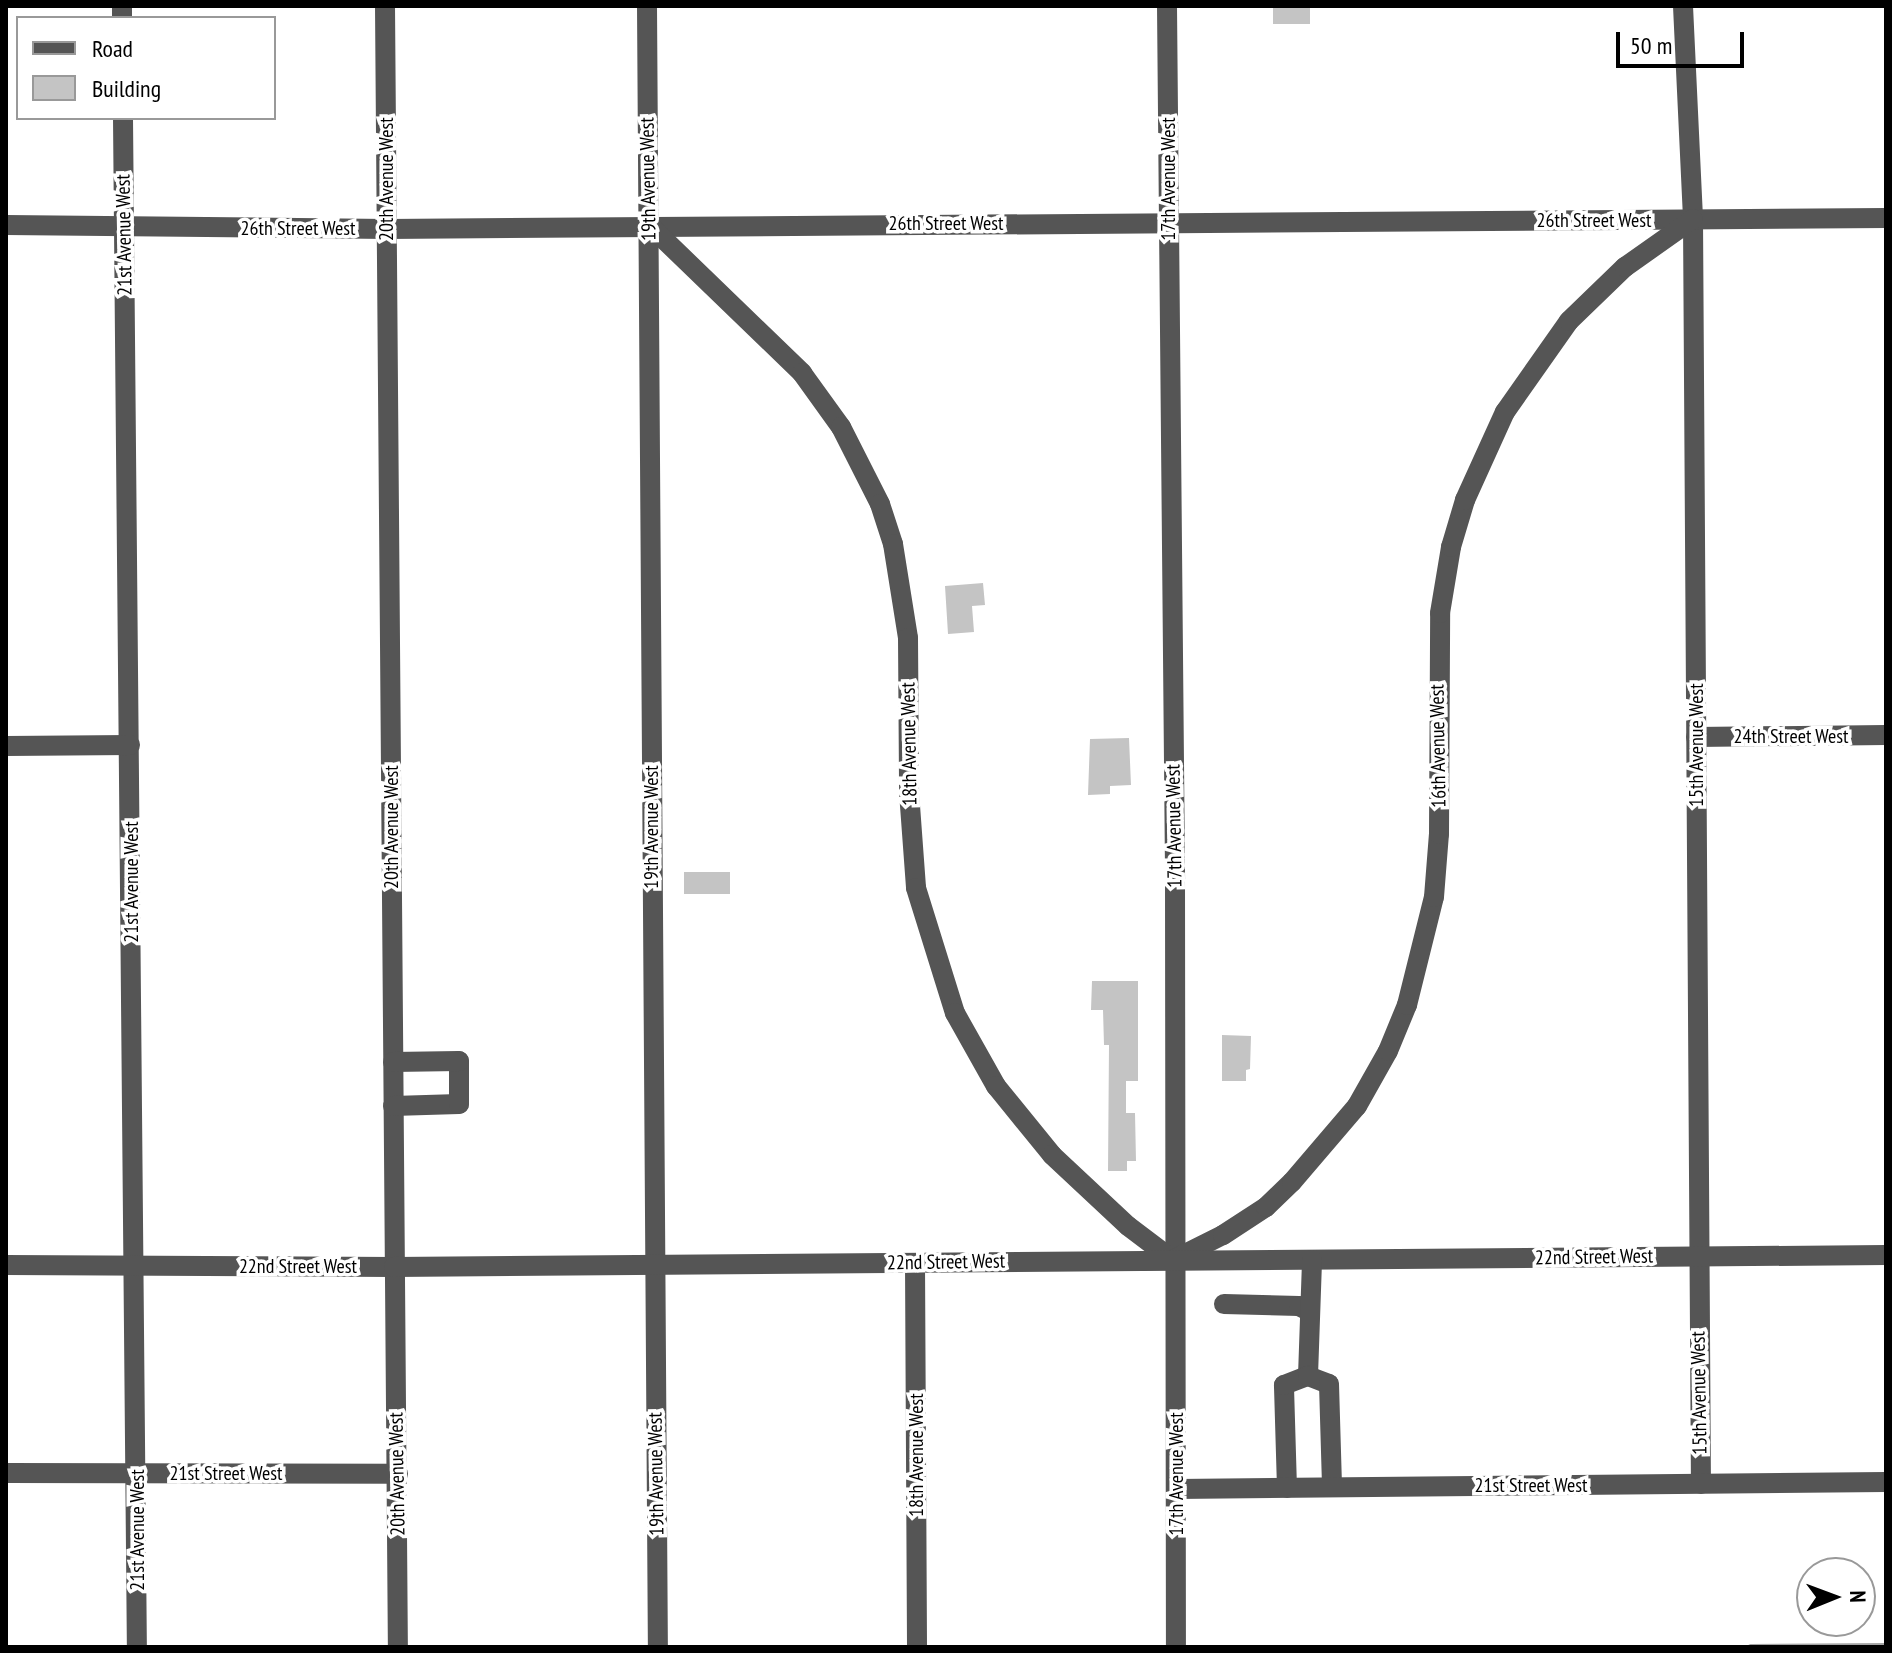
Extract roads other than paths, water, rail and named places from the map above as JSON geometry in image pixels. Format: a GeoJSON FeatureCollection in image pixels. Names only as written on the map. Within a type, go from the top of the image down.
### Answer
{"type":"FeatureCollection","features":[{"type":"Feature","properties":{"kind":"street","name":"20th Avenue West"},"geometry":{"type":"LineString","coordinates":[[385,6],[398,1647]]}},
{"type":"Feature","properties":{"kind":"street","name":"19th Avenue West"},"geometry":{"type":"LineString","coordinates":[[647,6],[653,1264],[658,1647]]}},
{"type":"Feature","properties":{"kind":"street","name":"17th Avenue West"},"geometry":{"type":"LineString","coordinates":[[1167,6],[1175,879],[1173,1260],[1176,1647]]}},
{"type":"Feature","properties":{"kind":"street","name":"15th Avenue West"},"geometry":{"type":"LineString","coordinates":[[1683,6],[1693,219],[1701,1484]]}},
{"type":"Feature","properties":{"kind":"street","name":"21st Avenue West"},"geometry":{"type":"LineString","coordinates":[[123,120],[137,1647]]}},
{"type":"Feature","properties":{"kind":"street","name":"26th Street West"},"geometry":{"type":"LineString","coordinates":[[6,225],[387,229],[1886,218]]}},
{"type":"Feature","properties":{"kind":"street","name":"16th Avenue West"},"geometry":{"type":"LineString","coordinates":[[1173,1260],[1223,1235],[1266,1207],[1292,1182],[1357,1106],[1388,1051],[1407,1005],[1434,897],[1439,834],[1440,613],[1449,556],[1465,500],[1505,412],[1569,321],[1625,267],[1693,219]]}},
{"type":"Feature","properties":{"kind":"street","name":"18th Avenue West"},"geometry":{"type":"LineString","coordinates":[[649,225],[802,373],[841,427],[880,504],[893,544],[908,638],[909,792],[916,888],[955,1013],[996,1086],[1052,1155],[1128,1226],[1173,1260]]}},
{"type":"Feature","properties":{"kind":"street","name":"24th Street West"},"geometry":{"type":"LineString","coordinates":[[1696,737],[1886,735]]}},
{"type":"Feature","properties":{"kind":"street"},"geometry":{"type":"LineString","coordinates":[[6,746],[130,745]]}},
{"type":"Feature","properties":{"kind":"street"},"geometry":{"type":"LineString","coordinates":[[393,1062],[459,1061],[459,1104],[393,1106]]}},
{"type":"Feature","properties":{"kind":"street","name":"22nd Street West"},"geometry":{"type":"LineString","coordinates":[[6,1265],[394,1267],[1886,1255]]}},
{"type":"Feature","properties":{"kind":"street"},"geometry":{"type":"LineString","coordinates":[[1308,1376],[1312,1260]]}},
{"type":"Feature","properties":{"kind":"street","name":"18th Avenue West"},"geometry":{"type":"LineString","coordinates":[[915,1263],[917,1647]]}},
{"type":"Feature","properties":{"kind":"street"},"geometry":{"type":"LineString","coordinates":[[1224,1304],[1299,1306],[1309,1311]]}},
{"type":"Feature","properties":{"kind":"street"},"geometry":{"type":"LineString","coordinates":[[1287,1488],[1284,1385],[1308,1376],[1329,1384],[1332,1486]]}},
{"type":"Feature","properties":{"kind":"street","name":"21st Street West"},"geometry":{"type":"LineString","coordinates":[[6,1473],[398,1474]]}},
{"type":"Feature","properties":{"kind":"street","name":"21st Street West"},"geometry":{"type":"LineString","coordinates":[[1177,1489],[1886,1482]]}},
{"type":"Feature","properties":{"kind":"waterway"},"geometry":{"type":"LineString","coordinates":[[1750,1646],[1886,1645]]}}]}
